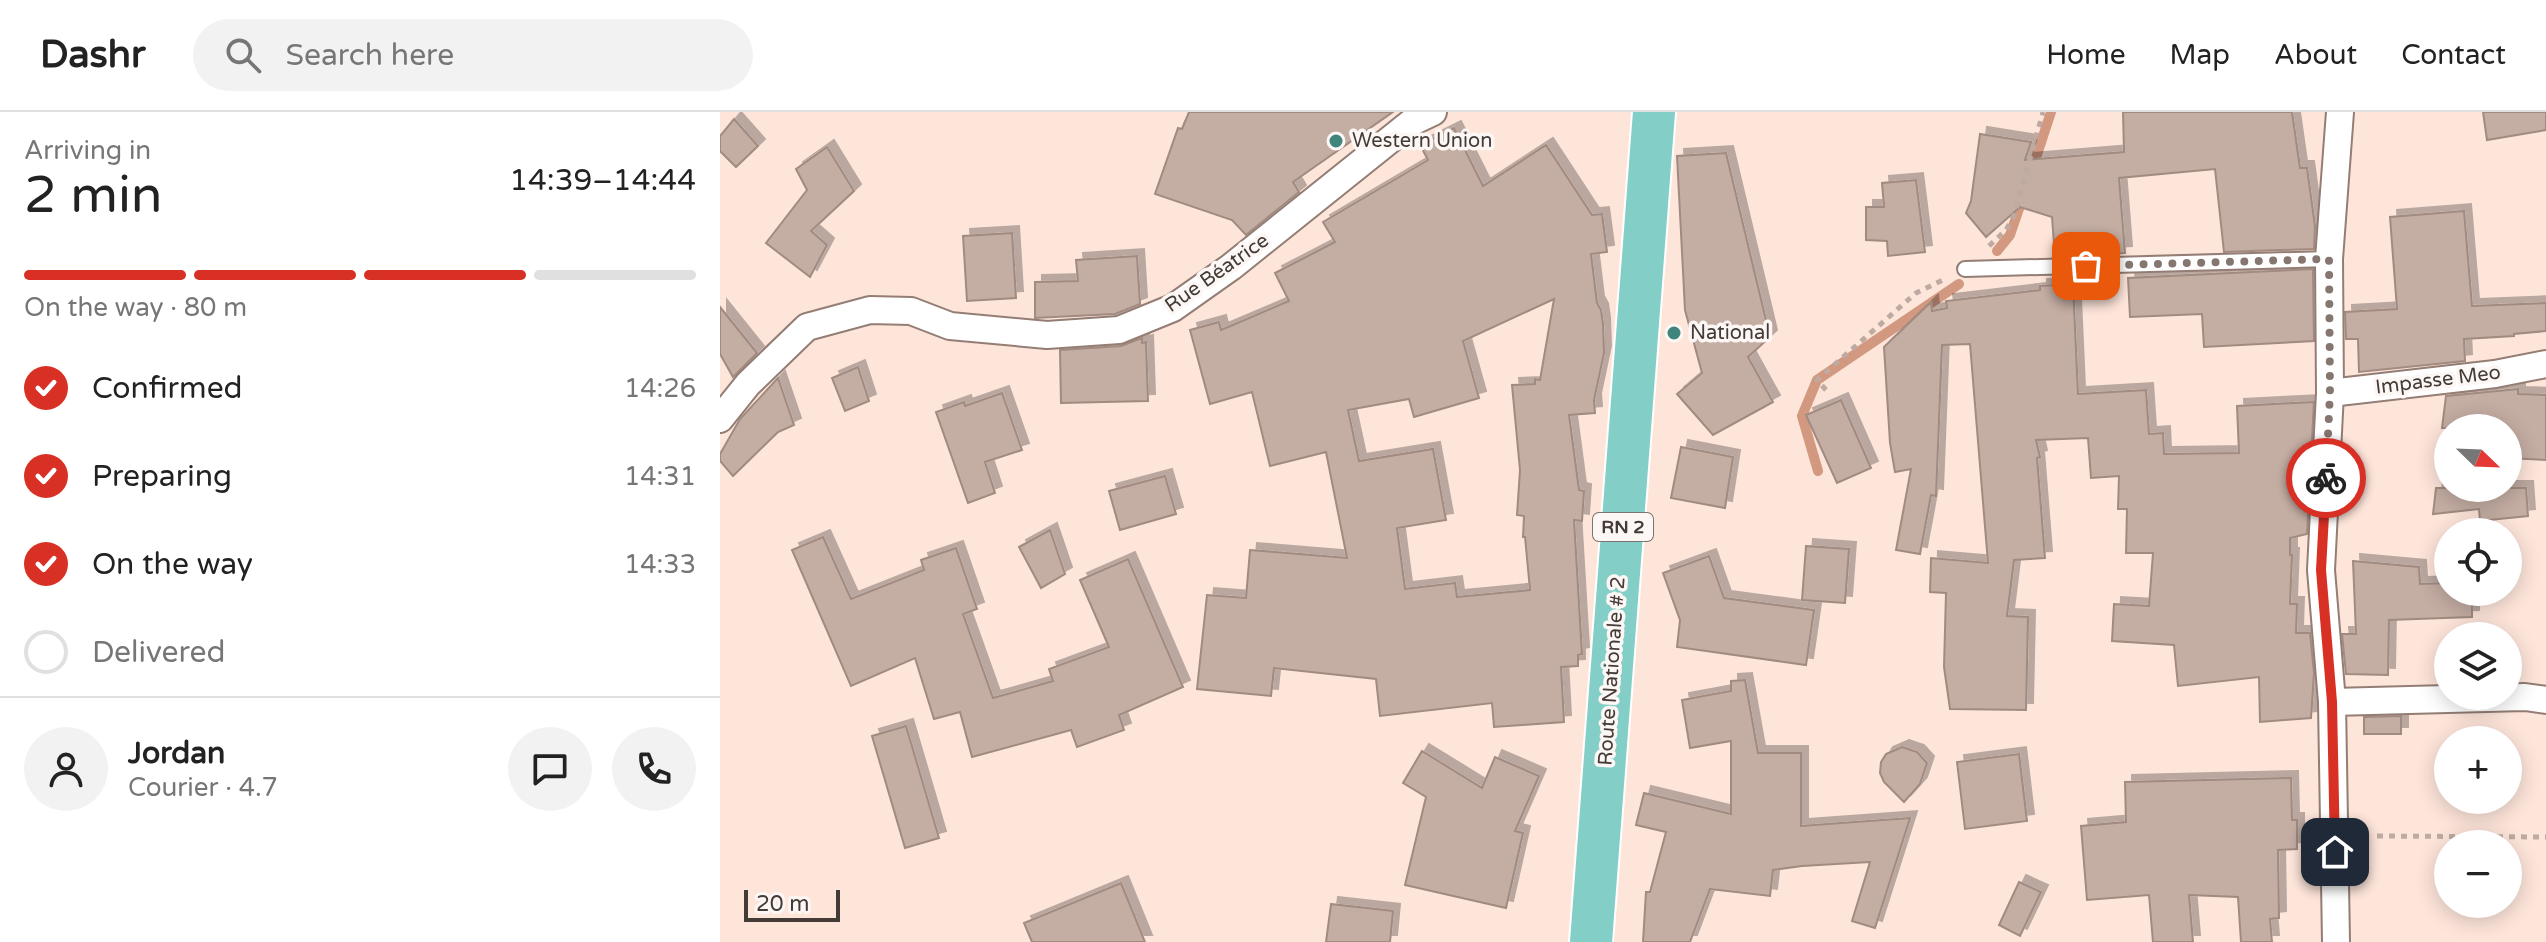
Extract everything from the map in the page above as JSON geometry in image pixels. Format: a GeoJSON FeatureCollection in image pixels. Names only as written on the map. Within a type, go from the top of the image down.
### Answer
{"type":"FeatureCollection","features":[{"type":"Feature","properties":{"kind":"main road","name":"Route Nationale # 2"},"geometry":{"type":"LineString","coordinates":[[1591,942],[1654,112]]}},
{"type":"Feature","properties":{"kind":"street","name":"Rue Béatrice"},"geometry":{"type":"LineString","coordinates":[[720,419],[748,384],[807,327],[870,310],[911,311],[950,326],[1047,335],[1119,330],[1173,308],[1231,267],[1412,122],[1433,112]]}},
{"type":"Feature","properties":{"kind":"street"},"geometry":{"type":"LineString","coordinates":[[2336,942],[2332,702],[2321,570],[2330,393],[2329,259],[2340,112]]}},
{"type":"Feature","properties":{"kind":"street","name":"Impasse Meo"},"geometry":{"type":"LineString","coordinates":[[2330,393],[2495,374],[2546,364]]}},
{"type":"Feature","properties":{"kind":"street"},"geometry":{"type":"LineString","coordinates":[[2332,702],[2525,697],[2546,700]]}},
{"type":"Feature","properties":{"kind":"lane"},"geometry":{"type":"LineString","coordinates":[[1965,269],[2329,259]]}},
{"type":"Feature","properties":{"kind":"path"},"geometry":{"type":"LineString","coordinates":[[2377,836],[2546,837]]}},
{"type":"Feature","properties":{"kind":"building"},"geometry":{"type":"Polygon","coordinates":[[[1189,112],[1393,112],[1293,182],[1299,192],[1246,235],[1232,220],[1155,194],[1178,128],[1182,129],[1189,112]]]}},
{"type":"Feature","properties":{"kind":"building"},"geometry":{"type":"Polygon","coordinates":[[[2123,112],[2292,112],[2300,168],[2307,168],[2315,226],[2314,249],[2224,252],[2215,169],[2119,178],[2125,253],[2055,257],[2052,217],[2020,207],[1986,237],[1966,213],[1971,201],[1980,134],[2031,142],[2025,160],[2124,152],[2123,112]]]}},
{"type":"Feature","properties":{"kind":"building"},"geometry":{"type":"Polygon","coordinates":[[[2483,112],[2546,112],[2546,130],[2487,140],[2483,112]]]}},
{"type":"Feature","properties":{"kind":"building"},"geometry":{"type":"Polygon","coordinates":[[[734,119],[758,146],[736,167],[720,151],[720,136],[734,119]]]}},
{"type":"Feature","properties":{"kind":"building"},"geometry":{"type":"Polygon","coordinates":[[[1454,128],[1483,186],[1546,145],[1592,215],[1602,214],[1607,252],[1591,254],[1603,324],[1604,353],[1594,400],[1595,413],[1569,415],[1579,490],[1584,491],[1582,521],[1574,520],[1582,654],[1578,655],[1578,666],[1561,667],[1564,722],[1494,727],[1492,703],[1380,716],[1376,679],[1274,668],[1271,696],[1197,689],[1207,595],[1246,598],[1250,550],[1347,558],[1326,452],[1270,466],[1252,392],[1210,404],[1190,330],[1219,322],[1221,330],[1289,301],[1275,273],[1335,242],[1323,222],[1428,160],[1420,145],[1454,128]],[[1554,299],[1463,341],[1479,398],[1414,417],[1409,399],[1348,410],[1359,461],[1433,449],[1446,520],[1397,528],[1405,589],[1455,583],[1457,597],[1530,590],[1523,537],[1524,516],[1517,515],[1520,470],[1512,385],[1535,384],[1535,379],[1540,380],[1554,299]]]}},
{"type":"Feature","properties":{"kind":"building"},"geometry":{"type":"Polygon","coordinates":[[[827,147],[854,191],[811,231],[827,245],[810,277],[766,243],[807,190],[796,169],[827,147]]]}},
{"type":"Feature","properties":{"kind":"building"},"geometry":{"type":"Polygon","coordinates":[[[1726,153],[1770,337],[1748,357],[1773,402],[1713,435],[1677,394],[1702,373],[1685,310],[1677,156],[1726,153]]]}},
{"type":"Feature","properties":{"kind":"building"},"geometry":{"type":"Polygon","coordinates":[[[1916,180],[1925,252],[1888,256],[1887,241],[1866,240],[1866,207],[1884,207],[1882,183],[1916,180]]]}},
{"type":"Feature","properties":{"kind":"building"},"geometry":{"type":"Polygon","coordinates":[[[2464,211],[2472,306],[2546,303],[2546,331],[2464,339],[2465,361],[2359,372],[2358,339],[2346,339],[2345,312],[2397,309],[2390,217],[2464,211]]]}},
{"type":"Feature","properties":{"kind":"building"},"geometry":{"type":"Polygon","coordinates":[[[1012,233],[1016,298],[967,301],[963,236],[1012,233]]]}},
{"type":"Feature","properties":{"kind":"building"},"geometry":{"type":"Polygon","coordinates":[[[1137,256],[1140,304],[1115,314],[1035,318],[1035,282],[1078,281],[1076,260],[1137,256]]]}},
{"type":"Feature","properties":{"kind":"building"},"geometry":{"type":"Polygon","coordinates":[[[2313,269],[2314,341],[2204,347],[2202,314],[2130,317],[2128,278],[2313,269]]]}},
{"type":"Feature","properties":{"kind":"building"},"geometry":{"type":"Polygon","coordinates":[[[2073,284],[2078,394],[2146,390],[2149,434],[2163,433],[2164,454],[2239,453],[2237,406],[2314,402],[2307,534],[2290,538],[2290,604],[2297,604],[2296,633],[2310,633],[2314,673],[2311,718],[2260,722],[2259,677],[2178,686],[2174,645],[2112,641],[2114,604],[2149,606],[2153,553],[2126,553],[2127,509],[2118,509],[2119,476],[2091,478],[2088,438],[2036,440],[2040,457],[2037,458],[2045,558],[2014,560],[2007,616],[2028,617],[2026,710],[1950,709],[1944,667],[1946,593],[1930,592],[1931,558],[1988,563],[1970,344],[1942,345],[1936,496],[1931,495],[1920,554],[1896,550],[1911,469],[1895,472],[1890,443],[1884,347],[1931,302],[1932,311],[1947,308],[1946,301],[2073,284]]]}},
{"type":"Feature","properties":{"kind":"building"},"geometry":{"type":"Polygon","coordinates":[[[720,307],[757,353],[733,377],[720,354],[720,307]]]}},
{"type":"Feature","properties":{"kind":"building"},"geometry":{"type":"Polygon","coordinates":[[[1142,338],[1142,343],[1146,342],[1148,401],[1061,403],[1060,350],[1121,346],[1142,338]]]}},
{"type":"Feature","properties":{"kind":"building"},"geometry":{"type":"Polygon","coordinates":[[[858,367],[869,401],[845,411],[832,378],[858,367]]]}},
{"type":"Feature","properties":{"kind":"building"},"geometry":{"type":"Polygon","coordinates":[[[778,378],[794,425],[778,432],[733,476],[720,461],[720,454],[740,419],[778,378]]]}},
{"type":"Feature","properties":{"kind":"building"},"geometry":{"type":"Polygon","coordinates":[[[2518,389],[2518,394],[2546,395],[2546,460],[2522,459],[2522,414],[2444,414],[2446,396],[2518,389]]]}},
{"type":"Feature","properties":{"kind":"building"},"geometry":{"type":"Polygon","coordinates":[[[1002,393],[1022,450],[985,462],[995,493],[968,503],[936,412],[1002,393]]]}},
{"type":"Feature","properties":{"kind":"building"},"geometry":{"type":"Polygon","coordinates":[[[1841,400],[1871,468],[1837,483],[1806,415],[1841,400]]]}},
{"type":"Feature","properties":{"kind":"building"},"geometry":{"type":"Polygon","coordinates":[[[1681,447],[1733,457],[1725,508],[1671,498],[1681,447]]]}},
{"type":"Feature","properties":{"kind":"building"},"geometry":{"type":"Polygon","coordinates":[[[1165,476],[1176,514],[1120,530],[1109,491],[1165,476]]]}},
{"type":"Feature","properties":{"kind":"building"},"geometry":{"type":"Polygon","coordinates":[[[2522,488],[2526,488],[2528,516],[2480,518],[2479,509],[2433,514],[2434,502],[2522,502],[2522,488]]]}},
{"type":"Feature","properties":{"kind":"building"},"geometry":{"type":"Polygon","coordinates":[[[1050,530],[1065,574],[1041,588],[1019,547],[1050,530]]]}},
{"type":"Feature","properties":{"kind":"building"},"geometry":{"type":"Polygon","coordinates":[[[823,537],[851,599],[924,570],[921,560],[956,548],[977,609],[963,614],[993,698],[1053,681],[1049,669],[1109,647],[1080,580],[1128,559],[1183,687],[1119,715],[1124,730],[1077,747],[1071,730],[972,757],[960,712],[934,719],[915,658],[851,686],[792,550],[823,537]]]}},
{"type":"Feature","properties":{"kind":"building"},"geometry":{"type":"Polygon","coordinates":[[[1806,546],[1849,549],[1845,603],[1802,600],[1806,546]]]}},
{"type":"Feature","properties":{"kind":"building"},"geometry":{"type":"Polygon","coordinates":[[[1709,556],[1724,598],[1814,610],[1806,665],[1677,647],[1680,620],[1663,573],[1709,556]]]}},
{"type":"Feature","properties":{"kind":"building"},"geometry":{"type":"Polygon","coordinates":[[[2353,561],[2419,567],[2420,584],[2434,584],[2434,606],[2472,606],[2472,617],[2389,620],[2388,675],[2346,674],[2342,634],[2356,634],[2353,561]]]}},
{"type":"Feature","properties":{"kind":"building"},"geometry":{"type":"Polygon","coordinates":[[[1745,680],[1758,753],[1801,753],[1801,826],[1910,818],[1875,928],[1852,921],[1870,862],[1802,866],[1773,870],[1770,896],[1710,889],[1690,942],[1643,942],[1646,892],[1650,892],[1666,832],[1636,825],[1644,793],[1731,814],[1731,741],[1690,748],[1682,700],[1731,691],[1731,681],[1745,680]]]}},
{"type":"Feature","properties":{"kind":"building"},"geometry":{"type":"Polygon","coordinates":[[[2401,716],[2401,734],[2364,734],[2364,717],[2401,716]]]}},
{"type":"Feature","properties":{"kind":"building"},"geometry":{"type":"Polygon","coordinates":[[[906,726],[939,838],[905,848],[872,736],[906,726]]]}},
{"type":"Feature","properties":{"kind":"building"},"geometry":{"type":"Polygon","coordinates":[[[1902,747],[1917,752],[1927,763],[1920,784],[1904,802],[1884,782],[1880,773],[1886,754],[1902,747]]]}},
{"type":"Feature","properties":{"kind":"building"},"geometry":{"type":"Polygon","coordinates":[[[1422,751],[1482,788],[1495,757],[1539,776],[1515,831],[1523,833],[1506,908],[1405,885],[1426,797],[1403,783],[1422,751]]]}},
{"type":"Feature","properties":{"kind":"building"},"geometry":{"type":"Polygon","coordinates":[[[2019,754],[2027,821],[1965,829],[1957,762],[2019,754]]]}},
{"type":"Feature","properties":{"kind":"building"},"geometry":{"type":"Polygon","coordinates":[[[2291,778],[2292,820],[2297,820],[2297,849],[2278,850],[2279,918],[2270,919],[2272,942],[2241,942],[2238,897],[2189,895],[2193,942],[2153,942],[2149,895],[2087,900],[2081,826],[2126,822],[2125,782],[2291,778]]]}},
{"type":"Feature","properties":{"kind":"building"},"geometry":{"type":"Polygon","coordinates":[[[2019,882],[2041,892],[2020,936],[1999,925],[2019,882]]]}},
{"type":"Feature","properties":{"kind":"building"},"geometry":{"type":"Polygon","coordinates":[[[1121,883],[1145,942],[1032,942],[1024,923],[1121,883]]]}},
{"type":"Feature","properties":{"kind":"building"},"geometry":{"type":"Polygon","coordinates":[[[1331,904],[1393,911],[1390,942],[1326,942],[1331,904]]]}},
{"type":"Feature","properties":{"kind":"waterway"},"geometry":{"type":"LineString","coordinates":[[2032,170],[2051,112]]}},
{"type":"Feature","properties":{"kind":"waterway"},"geometry":{"type":"LineString","coordinates":[[1997,251],[2010,235],[2023,197]]}},
{"type":"Feature","properties":{"kind":"waterway"},"geometry":{"type":"LineString","coordinates":[[1818,471],[1802,416],[1817,380],[1959,284]]}},
{"type":"Feature","properties":{"kind":"way so far"},"geometry":{"type":"LineString","coordinates":[[2086,266],[2329,259],[2330,393],[2326,478]]}},
{"type":"Feature","properties":{"kind":"place","name":"Western Union"},"geometry":{"type":"Point","coordinates":[1336,141]}},
{"type":"Feature","properties":{"kind":"place","name":"National"},"geometry":{"type":"Point","coordinates":[1674,333]}},
{"type":"Feature","properties":{"kind":"route"},"geometry":{"type":"LineString","coordinates":[[2326,478],[2321,570],[2332,702],[2335,852]]}}]}
